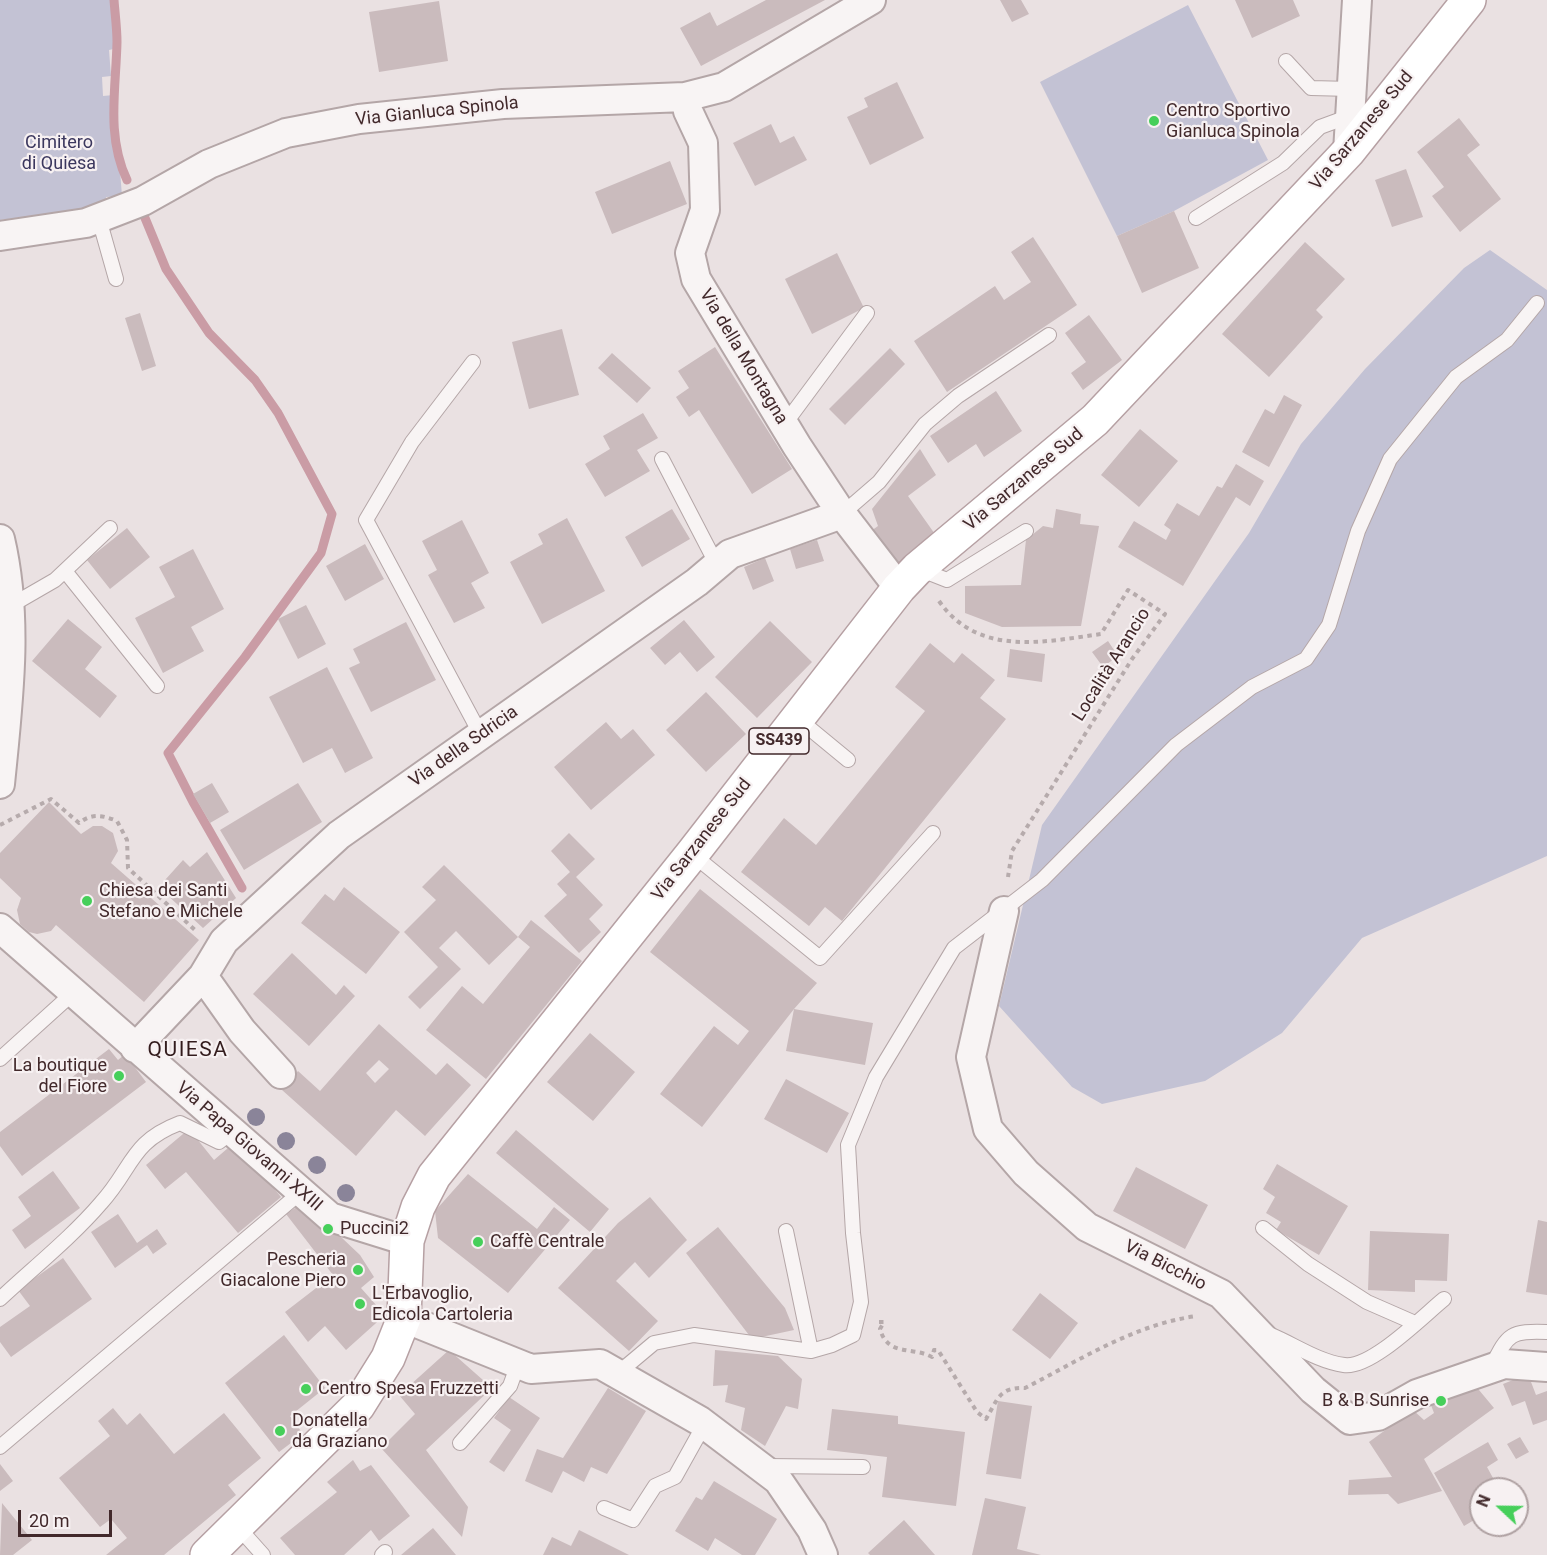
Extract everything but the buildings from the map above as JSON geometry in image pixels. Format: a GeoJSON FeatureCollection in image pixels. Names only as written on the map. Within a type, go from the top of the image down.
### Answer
{"type":"FeatureCollection","features":[{"type":"Feature","properties":{"kind":"main road","name":"Via Sarzanese Sud"},"geometry":{"type":"LineString","coordinates":[[207,1555],[238,1527],[358,1406],[388,1358],[404,1318],[407,1241],[418,1207],[434,1176],[692,854],[908,578],[1095,420],[1348,152],[1469,0]]}},
{"type":"Feature","properties":{"kind":"street","name":"Via Gianluca Spinola"},"geometry":{"type":"LineString","coordinates":[[0,236],[87,223],[99,219],[143,201],[209,164],[286,133],[359,119],[503,104],[685,97],[724,87],[871,0]]}},
{"type":"Feature","properties":{"kind":"street"},"geometry":{"type":"LineString","coordinates":[[1348,152],[1357,0]]}},
{"type":"Feature","properties":{"kind":"street","name":"Via della Montagna"},"geometry":{"type":"LineString","coordinates":[[685,97],[688,111],[703,143],[705,210],[690,253],[696,279],[784,425],[842,514],[908,578]]}},
{"type":"Feature","properties":{"kind":"street","name":"Via della Sdricia"},"geometry":{"type":"LineString","coordinates":[[135,1048],[203,976],[224,941],[339,835],[697,582],[730,554],[842,514]]}},
{"type":"Feature","properties":{"kind":"street"},"geometry":{"type":"LineString","coordinates":[[0,539],[10,606],[10,683],[0,784]]}},
{"type":"Feature","properties":{"kind":"street","name":"Via Bicchio"},"geometry":{"type":"LineString","coordinates":[[1004,911],[971,1057],[988,1130],[1026,1173],[1087,1227],[1221,1294],[1313,1390],[1350,1420],[1378,1416],[1417,1395],[1504,1364],[1547,1367]]}},
{"type":"Feature","properties":{"kind":"street","name":"Via Papa Giovanni XXIII"},"geometry":{"type":"LineString","coordinates":[[0,928],[330,1217],[407,1241]]}},
{"type":"Feature","properties":{"kind":"street"},"geometry":{"type":"LineString","coordinates":[[203,976],[242,1031],[281,1074]]}},
{"type":"Feature","properties":{"kind":"street"},"geometry":{"type":"LineString","coordinates":[[404,1318],[531,1369],[600,1364],[618,1374],[704,1425],[778,1480],[812,1530],[823,1555]]}},
{"type":"Feature","properties":{"kind":"lane"},"geometry":{"type":"LineString","coordinates":[[1286,61],[1311,88],[1351,102]]}},
{"type":"Feature","properties":{"kind":"lane"},"geometry":{"type":"LineString","coordinates":[[1196,218],[1283,163],[1320,127],[1351,102]]}},
{"type":"Feature","properties":{"kind":"lane"},"geometry":{"type":"LineString","coordinates":[[99,219],[116,279]]}},
{"type":"Feature","properties":{"kind":"lane"},"geometry":{"type":"LineString","coordinates":[[618,1374],[654,1343],[694,1335],[811,1351],[832,1345],[853,1335],[861,1302],[853,1233],[848,1146],[876,1077],[954,948],[1004,911],[1049,873],[1176,746],[1252,687],[1306,659],[1329,625],[1358,531],[1390,459],[1456,377],[1507,340],[1537,303]]}},
{"type":"Feature","properties":{"kind":"lane"},"geometry":{"type":"LineString","coordinates":[[784,425],[867,313]]}},
{"type":"Feature","properties":{"kind":"lane"},"geometry":{"type":"LineString","coordinates":[[842,514],[879,482],[925,424],[958,396],[1049,335]]}},
{"type":"Feature","properties":{"kind":"lane"},"geometry":{"type":"LineString","coordinates":[[473,362],[412,442],[366,520],[481,735]]}},
{"type":"Feature","properties":{"kind":"lane"},"geometry":{"type":"LineString","coordinates":[[662,459],[717,565]]}},
{"type":"Feature","properties":{"kind":"lane"},"geometry":{"type":"LineString","coordinates":[[10,606],[55,580],[110,528]]}},
{"type":"Feature","properties":{"kind":"lane"},"geometry":{"type":"LineString","coordinates":[[908,578],[947,580],[1026,531]]}},
{"type":"Feature","properties":{"kind":"lane"},"geometry":{"type":"LineString","coordinates":[[65,571],[157,686]]}},
{"type":"Feature","properties":{"kind":"lane"},"geometry":{"type":"LineString","coordinates":[[797,718],[848,760]]}},
{"type":"Feature","properties":{"kind":"lane"},"geometry":{"type":"LineString","coordinates":[[692,854],[819,958],[933,832]]}},
{"type":"Feature","properties":{"kind":"lane"},"geometry":{"type":"LineString","coordinates":[[0,1059],[73,993]]}},
{"type":"Feature","properties":{"kind":"lane"},"geometry":{"type":"LineString","coordinates":[[0,1299],[102,1203],[143,1143],[161,1131],[180,1123],[219,1142],[232,1132]]}},
{"type":"Feature","properties":{"kind":"lane"},"geometry":{"type":"LineString","coordinates":[[0,1447],[301,1192]]}},
{"type":"Feature","properties":{"kind":"lane"},"geometry":{"type":"LineString","coordinates":[[1263,1228],[1308,1264],[1367,1302],[1415,1323]]}},
{"type":"Feature","properties":{"kind":"lane"},"geometry":{"type":"LineString","coordinates":[[786,1231],[811,1351]]}},
{"type":"Feature","properties":{"kind":"lane"},"geometry":{"type":"LineString","coordinates":[[1249,1323],[1313,1356],[1347,1366],[1385,1350],[1444,1299]]}},
{"type":"Feature","properties":{"kind":"lane"},"geometry":{"type":"LineString","coordinates":[[1490,1369],[1503,1344],[1519,1331],[1547,1332]]}},
{"type":"Feature","properties":{"kind":"lane"},"geometry":{"type":"LineString","coordinates":[[460,1443],[510,1386],[518,1364]]}},
{"type":"Feature","properties":{"kind":"lane"},"geometry":{"type":"LineString","coordinates":[[604,1508],[633,1520],[655,1486],[675,1477],[704,1425]]}},
{"type":"Feature","properties":{"kind":"lane"},"geometry":{"type":"LineString","coordinates":[[759,1465],[863,1467]]}},
{"type":"Feature","properties":{"kind":"lane"},"geometry":{"type":"LineString","coordinates":[[238,1527],[262,1555]]}},
{"type":"Feature","properties":{"kind":"path","name":"Località Arancio"},"geometry":{"type":"LineString","coordinates":[[908,578],[947,611],[987,639],[1035,644],[1101,634],[1128,590],[1165,614],[1119,678],[1011,851],[1004,911]]}},
{"type":"Feature","properties":{"kind":"path"},"geometry":{"type":"LineString","coordinates":[[0,825],[51,799],[79,823],[88,816],[117,821],[127,840],[128,868],[218,951]]}},
{"type":"Feature","properties":{"kind":"path"},"geometry":{"type":"LineString","coordinates":[[856,1323],[884,1322],[880,1329],[882,1338],[897,1350],[932,1358],[934,1350],[938,1350],[977,1412],[986,1419],[1003,1392],[1011,1388],[1025,1388],[1119,1340],[1167,1320],[1217,1314],[1249,1323]]}},
{"type":"Feature","properties":{"kind":"green space","name":"Cimitero di Quiesa"},"geometry":{"type":"Polygon","coordinates":[[[0,0],[114,0],[118,48],[109,50],[111,76],[102,77],[103,96],[114,95],[122,196],[106,197],[105,207],[0,220],[0,0]]]}},
{"type":"Feature","properties":{"kind":"green space","name":"Centro Sportivo Gianluca Spinola"},"geometry":{"type":"Polygon","coordinates":[[[1188,5],[1268,160],[1174,211],[1117,236],[1040,82],[1188,5]]]}},
{"type":"Feature","properties":{"kind":"green space"},"geometry":{"type":"Polygon","coordinates":[[[1490,250],[1547,290],[1547,856],[1362,938],[1282,1033],[1205,1081],[1102,1104],[1072,1087],[999,1006],[1042,825],[1249,533],[1301,444],[1365,369],[1464,268],[1490,250]]]}},
{"type":"Feature","properties":{"kind":"waterway"},"geometry":{"type":"LineString","coordinates":[[114,0],[117,42],[114,129],[116,146],[127,180]]}},
{"type":"Feature","properties":{"kind":"waterway"},"geometry":{"type":"LineString","coordinates":[[145,218],[166,269],[209,333],[255,380],[278,413],[332,514],[321,553],[245,657],[168,753],[242,888]]}},
{"type":"Feature","properties":{"kind":"place","name":"Centro Sportivo Gianluca Spinola"},"geometry":{"type":"Point","coordinates":[1154,121]}},
{"type":"Feature","properties":{"kind":"place","name":"Chiesa dei Santi Stefano e Michele"},"geometry":{"type":"Point","coordinates":[87,901]}},
{"type":"Feature","properties":{"kind":"place","name":"La boutique del Fiore"},"geometry":{"type":"Point","coordinates":[119,1076]}},
{"type":"Feature","properties":{"kind":"place","name":"Puccini2"},"geometry":{"type":"Point","coordinates":[328,1229]}},
{"type":"Feature","properties":{"kind":"place","name":"Caffè Centrale"},"geometry":{"type":"Point","coordinates":[478,1242]}},
{"type":"Feature","properties":{"kind":"place","name":"Pescheria Giacalone Piero"},"geometry":{"type":"Point","coordinates":[358,1270]}},
{"type":"Feature","properties":{"kind":"place","name":"L'Erbavoglio, Edicola Cartoleria"},"geometry":{"type":"Point","coordinates":[360,1304]}},
{"type":"Feature","properties":{"kind":"place","name":"Centro Spesa Fruzzetti"},"geometry":{"type":"Point","coordinates":[306,1389]}},
{"type":"Feature","properties":{"kind":"place","name":"B & B Sunrise"},"geometry":{"type":"Point","coordinates":[1441,1401]}},
{"type":"Feature","properties":{"kind":"place","name":"Donatella da Graziano"},"geometry":{"type":"Point","coordinates":[280,1431]}},
{"type":"Feature","properties":{"kind":"district","name":"QUIESA"},"geometry":{"type":"Point","coordinates":[188,1051]}}]}
